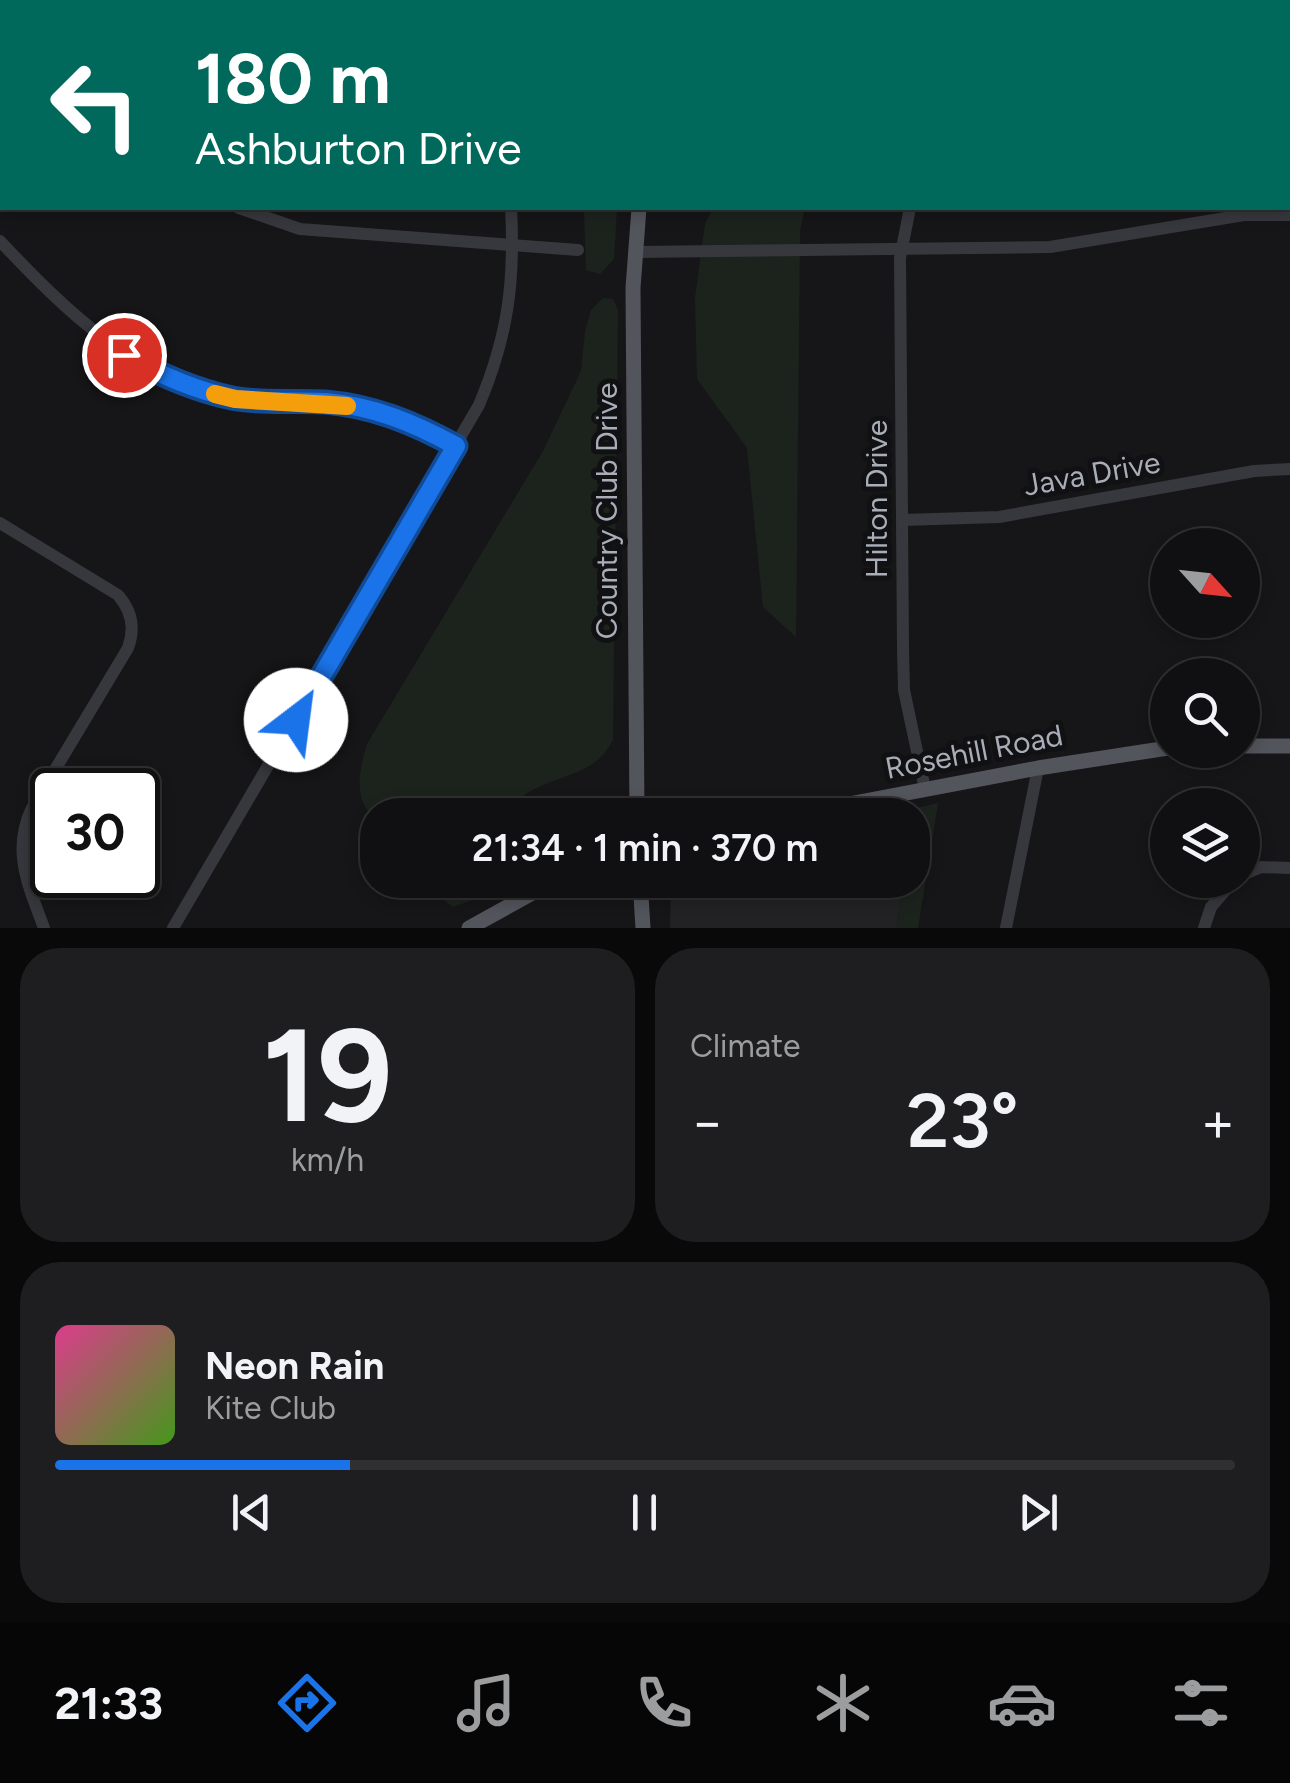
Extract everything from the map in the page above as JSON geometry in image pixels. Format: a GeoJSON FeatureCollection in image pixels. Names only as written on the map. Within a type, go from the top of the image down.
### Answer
{"type":"FeatureCollection","features":[{"type":"Feature","properties":{"kind":"main road","name":"Country Club Drive"},"geometry":{"type":"LineString","coordinates":[[637,798],[633,288],[639,210]]}},
{"type":"Feature","properties":{"kind":"main road"},"geometry":{"type":"LineString","coordinates":[[1260,746],[1290,746]]}},
{"type":"Feature","properties":{"kind":"main road","name":"Rosehill Road"},"geometry":{"type":"LineString","coordinates":[[879,798],[1150,751]]}},
{"type":"Feature","properties":{"kind":"main road"},"geometry":{"type":"LineString","coordinates":[[469,928],[523,898]]}},
{"type":"Feature","properties":{"kind":"main road"},"geometry":{"type":"LineString","coordinates":[[641,898],[643,928]]}},
{"type":"Feature","properties":{"kind":"street"},"geometry":{"type":"LineString","coordinates":[[246,210],[300,229],[578,250]]}},
{"type":"Feature","properties":{"kind":"street"},"geometry":{"type":"LineString","coordinates":[[173,928],[479,405],[502,342],[514,278],[511,210]]}},
{"type":"Feature","properties":{"kind":"street","name":"Hilton Drive"},"geometry":{"type":"LineString","coordinates":[[910,210],[902,248],[904,690],[925,789]]}},
{"type":"Feature","properties":{"kind":"street"},"geometry":{"type":"LineString","coordinates":[[636,252],[1050,247],[1244,215],[1290,215]]}},
{"type":"Feature","properties":{"kind":"street"},"geometry":{"type":"LineString","coordinates":[[0,241],[108,343],[165,376],[235,399],[331,403],[374,410],[456,446]]}},
{"type":"Feature","properties":{"kind":"street","name":"Java Drive"},"geometry":{"type":"LineString","coordinates":[[902,520],[998,517],[1254,471],[1290,470]]}},
{"type":"Feature","properties":{"kind":"street"},"geometry":{"type":"LineString","coordinates":[[0,522],[118,596],[128,608],[132,624],[128,648],[32,808],[23,832],[22,864],[44,928]]}},
{"type":"Feature","properties":{"kind":"street"},"geometry":{"type":"LineString","coordinates":[[1006,928],[1038,768]]}},
{"type":"Feature","properties":{"kind":"street"},"geometry":{"type":"LineString","coordinates":[[1260,867],[1290,868]]}},
{"type":"Feature","properties":{"kind":"street"},"geometry":{"type":"LineString","coordinates":[[1204,928],[1219,898]]}},
{"type":"Feature","properties":{"kind":"shaded area"},"geometry":{"type":"Polygon","coordinates":[[[584,210],[617,210],[614,259],[600,274],[586,270],[584,210]]]}},
{"type":"Feature","properties":{"kind":"shaded area"},"geometry":{"type":"Polygon","coordinates":[[[712,210],[805,210],[800,231],[796,637],[763,607],[747,448],[697,379],[695,298],[705,224],[712,210]]]}},
{"type":"Feature","properties":{"kind":"shaded area"},"geometry":{"type":"Polygon","coordinates":[[[603,298],[613,299],[618,310],[613,739],[597,761],[523,798],[362,798],[360,775],[367,744],[543,451],[581,371],[591,310],[603,298]]]}},
{"type":"Feature","properties":{"kind":"shaded area"},"geometry":{"type":"Polygon","coordinates":[[[938,803],[930,853],[930,805],[938,803]]]}},
{"type":"Feature","properties":{"kind":"shaded area"},"geometry":{"type":"Polygon","coordinates":[[[441,898],[478,898],[453,907],[441,898]]]}},
{"type":"Feature","properties":{"kind":"shaded area"},"geometry":{"type":"Polygon","coordinates":[[[671,898],[902,898],[896,928],[670,928],[671,898]]]}},
{"type":"Feature","properties":{"kind":"shaded area"},"geometry":{"type":"Polygon","coordinates":[[[902,898],[923,898],[918,928],[896,928],[902,898]]]}},
{"type":"Feature","properties":{"kind":"slow traffic"},"geometry":{"type":"LineString","coordinates":[[215,394],[235,399],[347,406]]}},
{"type":"Feature","properties":{"kind":"route"},"geometry":{"type":"LineString","coordinates":[[124,355],[188,386],[212,393],[235,399],[306,401],[374,410],[456,446],[296,720]]}}]}
